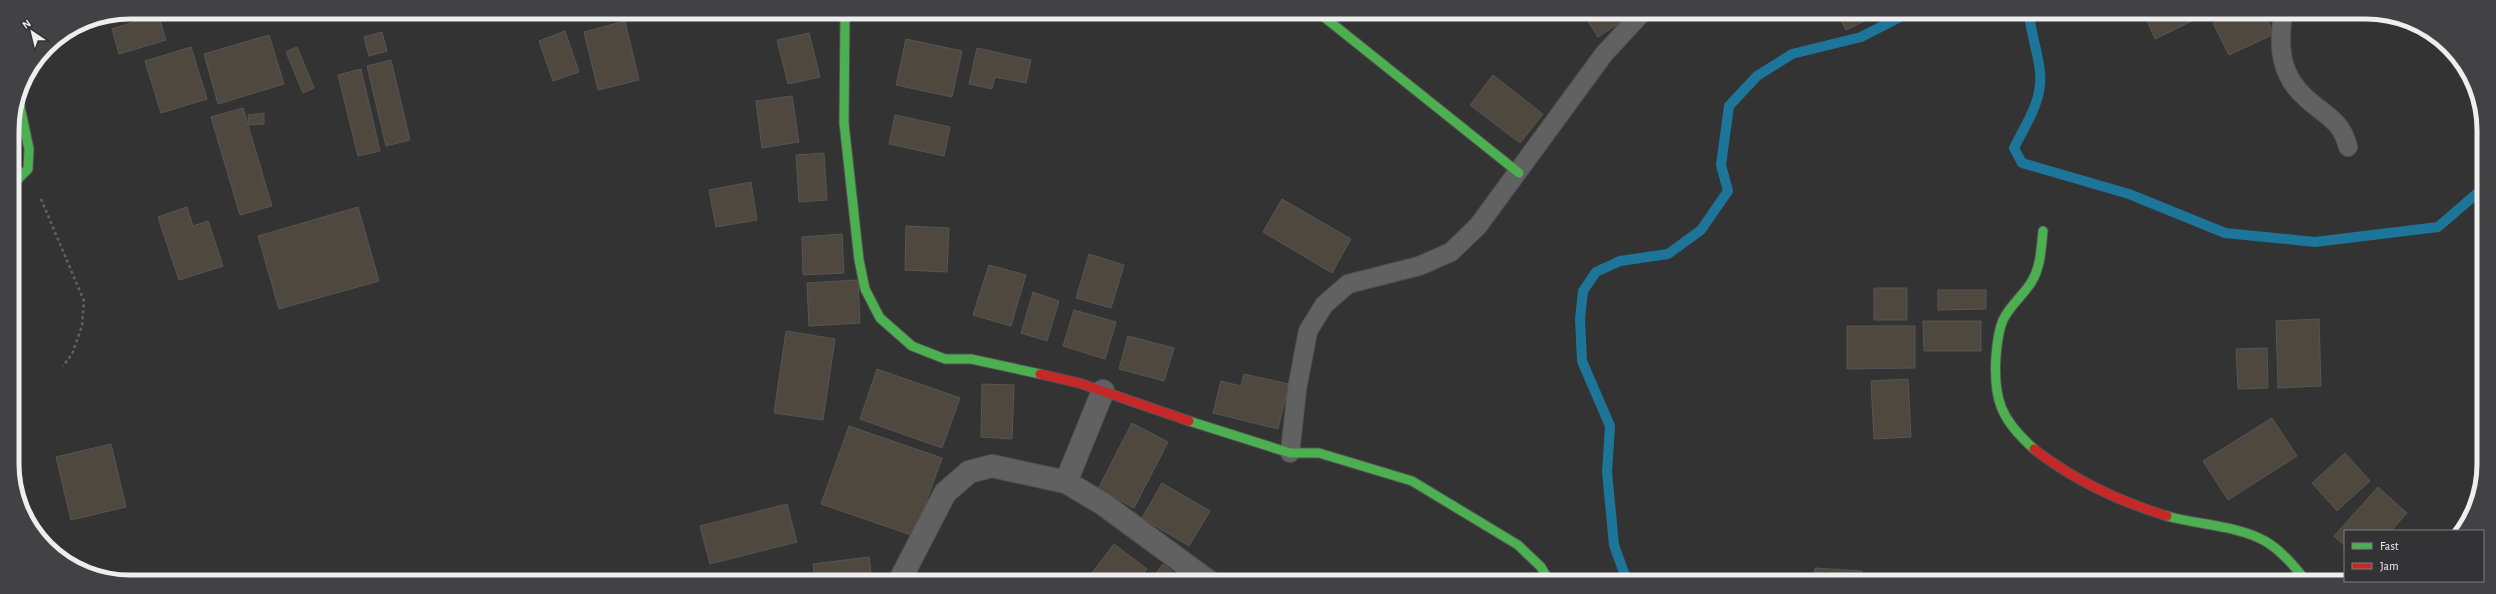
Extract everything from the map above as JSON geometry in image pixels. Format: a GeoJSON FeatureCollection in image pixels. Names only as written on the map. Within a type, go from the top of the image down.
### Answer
{"type":"FeatureCollection","features":[{"type":"Feature","properties":{"kind":"street"},"geometry":{"type":"LineString","coordinates":[[845,19],[844,123],[859,260],[865,289],[880,318],[912,346],[945,359],[971,359],[1079,383],[1250,442],[1290,453],[1319,453],[1412,481],[1518,545],[1541,567],[1546,575]]}},
{"type":"Feature","properties":{"kind":"street"},"geometry":{"type":"LineString","coordinates":[[1326,19],[1519,173]]}},
{"type":"Feature","properties":{"kind":"street"},"geometry":{"type":"LineString","coordinates":[[19,178],[28,169],[29,149],[21,111]]}},
{"type":"Feature","properties":{"kind":"street"},"geometry":{"type":"LineString","coordinates":[[2043,231],[2040,261],[2032,280],[2001,325],[1995,382],[1997,402],[2005,419],[2017,435],[2049,462],[2080,482],[2123,502],[2175,518],[2258,538],[2278,551],[2300,575]]}},
{"type":"Feature","properties":{"kind":"street"},"geometry":{"type":"LineString","coordinates":[[1066,482],[1103,391]]}},
{"type":"Feature","properties":{"kind":"street"},"geometry":{"type":"LineString","coordinates":[[903,575],[945,493],[969,472],[992,466],[1066,482],[1102,504],[1200,575]]}},
{"type":"Feature","properties":{"kind":"lane"},"geometry":{"type":"LineString","coordinates":[[1290,453],[1297,389],[1308,331],[1324,305],[1348,284],[1419,266],[1451,252],[1478,226],[1519,173],[1604,54],[1636,19]]}},
{"type":"Feature","properties":{"kind":"lane"},"geometry":{"type":"LineString","coordinates":[[2283,19],[2280,55],[2288,74],[2306,99],[2335,121],[2344,133],[2348,147]]}},
{"type":"Feature","properties":{"kind":"path"},"geometry":{"type":"LineString","coordinates":[[28,169],[84,301],[82,326],[72,354],[63,366]]}},
{"type":"Feature","properties":{"kind":"building"},"geometry":{"type":"Polygon","coordinates":[[[143,19],[160,19],[166,40],[119,54],[112,29],[143,19]]]}},
{"type":"Feature","properties":{"kind":"building"},"geometry":{"type":"Polygon","coordinates":[[[1587,19],[1625,19],[1598,37],[1587,19]]]}},
{"type":"Feature","properties":{"kind":"building"},"geometry":{"type":"Polygon","coordinates":[[[1840,19],[1869,19],[1846,30],[1840,19]]]}},
{"type":"Feature","properties":{"kind":"building"},"geometry":{"type":"Polygon","coordinates":[[[2146,19],[2196,19],[2155,39],[2146,19]]]}},
{"type":"Feature","properties":{"kind":"building"},"geometry":{"type":"Polygon","coordinates":[[[2223,19],[2268,19],[2272,35],[2229,55],[2213,23],[2223,19]]]}},
{"type":"Feature","properties":{"kind":"building"},"geometry":{"type":"Polygon","coordinates":[[[625,21],[639,80],[598,90],[584,32],[625,21]]]}},
{"type":"Feature","properties":{"kind":"building"},"geometry":{"type":"Polygon","coordinates":[[[565,31],[579,72],[553,81],[539,41],[565,31]]]}},
{"type":"Feature","properties":{"kind":"building"},"geometry":{"type":"Polygon","coordinates":[[[382,32],[387,51],[369,56],[364,37],[382,32]]]}},
{"type":"Feature","properties":{"kind":"building"},"geometry":{"type":"Polygon","coordinates":[[[809,33],[820,77],[788,84],[777,40],[809,33]]]}},
{"type":"Feature","properties":{"kind":"building"},"geometry":{"type":"Polygon","coordinates":[[[269,35],[284,84],[218,104],[204,54],[269,35]]]}},
{"type":"Feature","properties":{"kind":"building"},"geometry":{"type":"Polygon","coordinates":[[[906,39],[962,51],[952,97],[896,85],[906,39]]]}},
{"type":"Feature","properties":{"kind":"building"},"geometry":{"type":"Polygon","coordinates":[[[191,47],[207,99],[161,113],[145,61],[191,47]]]}},
{"type":"Feature","properties":{"kind":"building"},"geometry":{"type":"Polygon","coordinates":[[[297,47],[314,88],[303,93],[286,52],[297,47]]]}},
{"type":"Feature","properties":{"kind":"building"},"geometry":{"type":"Polygon","coordinates":[[[977,48],[1031,60],[1026,83],[995,77],[992,89],[969,84],[977,48]]]}},
{"type":"Feature","properties":{"kind":"building"},"geometry":{"type":"Polygon","coordinates":[[[391,60],[410,140],[386,146],[367,66],[391,60]]]}},
{"type":"Feature","properties":{"kind":"building"},"geometry":{"type":"Polygon","coordinates":[[[361,69],[380,151],[358,156],[338,75],[361,69]]]}},
{"type":"Feature","properties":{"kind":"building"},"geometry":{"type":"Polygon","coordinates":[[[1493,75],[1543,114],[1520,143],[1470,105],[1493,75]]]}},
{"type":"Feature","properties":{"kind":"building"},"geometry":{"type":"Polygon","coordinates":[[[792,96],[799,142],[762,148],[756,101],[792,96]]]}},
{"type":"Feature","properties":{"kind":"building"},"geometry":{"type":"Polygon","coordinates":[[[243,108],[272,206],[240,215],[211,117],[243,108]]]}},
{"type":"Feature","properties":{"kind":"building"},"geometry":{"type":"Polygon","coordinates":[[[264,113],[264,124],[249,125],[248,115],[264,113]]]}},
{"type":"Feature","properties":{"kind":"building"},"geometry":{"type":"Polygon","coordinates":[[[895,115],[950,127],[944,156],[889,144],[895,115]]]}},
{"type":"Feature","properties":{"kind":"building"},"geometry":{"type":"Polygon","coordinates":[[[824,153],[827,200],[799,202],[796,155],[824,153]]]}},
{"type":"Feature","properties":{"kind":"building"},"geometry":{"type":"Polygon","coordinates":[[[751,182],[757,220],[716,227],[709,190],[751,182]]]}},
{"type":"Feature","properties":{"kind":"building"},"geometry":{"type":"Polygon","coordinates":[[[1282,199],[1351,239],[1332,273],[1263,232],[1282,199]]]}},
{"type":"Feature","properties":{"kind":"building"},"geometry":{"type":"Polygon","coordinates":[[[187,207],[193,226],[208,221],[223,266],[179,280],[158,217],[187,207]]]}},
{"type":"Feature","properties":{"kind":"building"},"geometry":{"type":"Polygon","coordinates":[[[358,207],[379,281],[279,309],[258,236],[358,207]]]}},
{"type":"Feature","properties":{"kind":"building"},"geometry":{"type":"Polygon","coordinates":[[[906,226],[949,228],[947,272],[905,270],[906,226]]]}},
{"type":"Feature","properties":{"kind":"building"},"geometry":{"type":"Polygon","coordinates":[[[842,234],[844,273],[803,275],[802,237],[842,234]]]}},
{"type":"Feature","properties":{"kind":"building"},"geometry":{"type":"Polygon","coordinates":[[[1089,254],[1124,265],[1111,308],[1076,298],[1089,254]]]}},
{"type":"Feature","properties":{"kind":"building"},"geometry":{"type":"Polygon","coordinates":[[[989,265],[1026,275],[1011,326],[973,315],[989,265]]]}},
{"type":"Feature","properties":{"kind":"building"},"geometry":{"type":"Polygon","coordinates":[[[858,280],[860,323],[809,326],[807,283],[858,280]]]}},
{"type":"Feature","properties":{"kind":"building"},"geometry":{"type":"Polygon","coordinates":[[[1874,288],[1907,288],[1907,320],[1874,320],[1874,288]]]}},
{"type":"Feature","properties":{"kind":"building"},"geometry":{"type":"Polygon","coordinates":[[[1938,290],[1986,290],[1986,309],[1938,310],[1938,290]]]}},
{"type":"Feature","properties":{"kind":"building"},"geometry":{"type":"Polygon","coordinates":[[[1033,292],[1059,301],[1047,341],[1021,333],[1033,292]]]}},
{"type":"Feature","properties":{"kind":"building"},"geometry":{"type":"Polygon","coordinates":[[[1074,310],[1116,322],[1105,359],[1063,346],[1074,310]]]}},
{"type":"Feature","properties":{"kind":"building"},"geometry":{"type":"Polygon","coordinates":[[[2319,319],[2321,386],[2278,388],[2276,321],[2319,319]]]}},
{"type":"Feature","properties":{"kind":"building"},"geometry":{"type":"Polygon","coordinates":[[[1923,321],[1981,321],[1981,351],[1924,351],[1923,321]]]}},
{"type":"Feature","properties":{"kind":"building"},"geometry":{"type":"Polygon","coordinates":[[[1847,326],[1915,326],[1915,368],[1847,369],[1847,326]]]}},
{"type":"Feature","properties":{"kind":"building"},"geometry":{"type":"Polygon","coordinates":[[[786,331],[835,339],[823,420],[774,413],[786,331]]]}},
{"type":"Feature","properties":{"kind":"building"},"geometry":{"type":"Polygon","coordinates":[[[1128,336],[1174,348],[1164,381],[1119,369],[1128,336]]]}},
{"type":"Feature","properties":{"kind":"building"},"geometry":{"type":"Polygon","coordinates":[[[2267,348],[2268,388],[2238,389],[2236,349],[2267,348]]]}},
{"type":"Feature","properties":{"kind":"building"},"geometry":{"type":"Polygon","coordinates":[[[877,369],[960,398],[942,448],[860,419],[877,369]]]}},
{"type":"Feature","properties":{"kind":"building"},"geometry":{"type":"Polygon","coordinates":[[[1244,374],[1289,384],[1278,429],[1213,413],[1221,381],[1241,386],[1244,374]]]}},
{"type":"Feature","properties":{"kind":"building"},"geometry":{"type":"Polygon","coordinates":[[[1908,379],[1911,437],[1874,439],[1871,381],[1908,379]]]}},
{"type":"Feature","properties":{"kind":"building"},"geometry":{"type":"Polygon","coordinates":[[[982,384],[1014,385],[1012,439],[981,437],[982,384]]]}},
{"type":"Feature","properties":{"kind":"building"},"geometry":{"type":"Polygon","coordinates":[[[2272,418],[2297,456],[2228,500],[2203,461],[2272,418]]]}},
{"type":"Feature","properties":{"kind":"building"},"geometry":{"type":"Polygon","coordinates":[[[1132,423],[1168,442],[1134,508],[1098,489],[1132,423]]]}},
{"type":"Feature","properties":{"kind":"building"},"geometry":{"type":"Polygon","coordinates":[[[849,426],[942,458],[914,536],[821,504],[849,426]]]}},
{"type":"Feature","properties":{"kind":"building"},"geometry":{"type":"Polygon","coordinates":[[[111,444],[126,507],[71,520],[56,457],[111,444]]]}},
{"type":"Feature","properties":{"kind":"building"},"geometry":{"type":"Polygon","coordinates":[[[2345,453],[2370,481],[2337,511],[2312,483],[2345,453]]]}},
{"type":"Feature","properties":{"kind":"building"},"geometry":{"type":"Polygon","coordinates":[[[1162,483],[1210,511],[1189,546],[1142,518],[1162,483]]]}},
{"type":"Feature","properties":{"kind":"building"},"geometry":{"type":"Polygon","coordinates":[[[2378,487],[2407,513],[2392,530],[2344,530],[2344,545],[2334,536],[2378,487]]]}},
{"type":"Feature","properties":{"kind":"building"},"geometry":{"type":"Polygon","coordinates":[[[787,504],[797,542],[710,564],[700,526],[787,504]]]}},
{"type":"Feature","properties":{"kind":"building"},"geometry":{"type":"Polygon","coordinates":[[[1114,544],[1147,569],[1142,575],[1091,575],[1114,544]]]}},
{"type":"Feature","properties":{"kind":"building"},"geometry":{"type":"Polygon","coordinates":[[[869,557],[871,575],[814,575],[813,564],[869,557]]]}},
{"type":"Feature","properties":{"kind":"building"},"geometry":{"type":"Polygon","coordinates":[[[1163,564],[1177,575],[1155,575],[1163,564]]]}},
{"type":"Feature","properties":{"kind":"building"},"geometry":{"type":"Polygon","coordinates":[[[1815,568],[1862,571],[1862,575],[1814,575],[1815,568]]]}},
{"type":"Feature","properties":{"kind":"waterway"},"geometry":{"type":"LineString","coordinates":[[1625,575],[1614,545],[1607,472],[1610,426],[1582,361],[1580,319],[1583,291],[1596,272],[1620,261],[1668,254],[1701,230],[1728,191],[1721,165],[1729,106],[1757,76],[1792,54],[1861,37],[1896,19]]}},
{"type":"Feature","properties":{"kind":"waterway"},"geometry":{"type":"LineString","coordinates":[[2030,19],[2039,65],[2040,82],[2039,92],[2033,112],[2014,148],[2022,163],[2129,194],[2225,233],[2315,242],[2438,227],[2477,193]]}},
{"type":"Feature","properties":{"kind":"traffic: fast"},"geometry":{"type":"LineString","coordinates":[[845,19],[844,123],[859,260],[865,289],[880,318],[912,346],[945,359],[971,359],[1040,374]]}},
{"type":"Feature","properties":{"kind":"traffic: fast"},"geometry":{"type":"LineString","coordinates":[[1326,19],[1519,173]]}},
{"type":"Feature","properties":{"kind":"traffic: fast"},"geometry":{"type":"LineString","coordinates":[[19,178],[28,169],[29,149],[21,111]]}},
{"type":"Feature","properties":{"kind":"traffic: fast"},"geometry":{"type":"LineString","coordinates":[[2034,449],[2014,428],[2007,418],[1998,397],[1995,371],[1997,342],[2001,324],[2009,310],[2029,286],[2035,275],[2040,257],[2043,231]]}},
{"type":"Feature","properties":{"kind":"traffic: fast"},"geometry":{"type":"LineString","coordinates":[[1189,421],[1290,453],[1319,453],[1412,481],[1518,545],[1541,567],[1546,575]]}},
{"type":"Feature","properties":{"kind":"traffic: fast"},"geometry":{"type":"LineString","coordinates":[[2167,516],[2229,528],[2254,536],[2265,541],[2283,554],[2301,575]]}},
{"type":"Feature","properties":{"kind":"traffic: jam"},"geometry":{"type":"LineString","coordinates":[[1040,374],[1079,383],[1189,421]]}},
{"type":"Feature","properties":{"kind":"traffic: jam"},"geometry":{"type":"LineString","coordinates":[[2034,449],[2081,480],[2131,504],[2167,516]]}}]}
